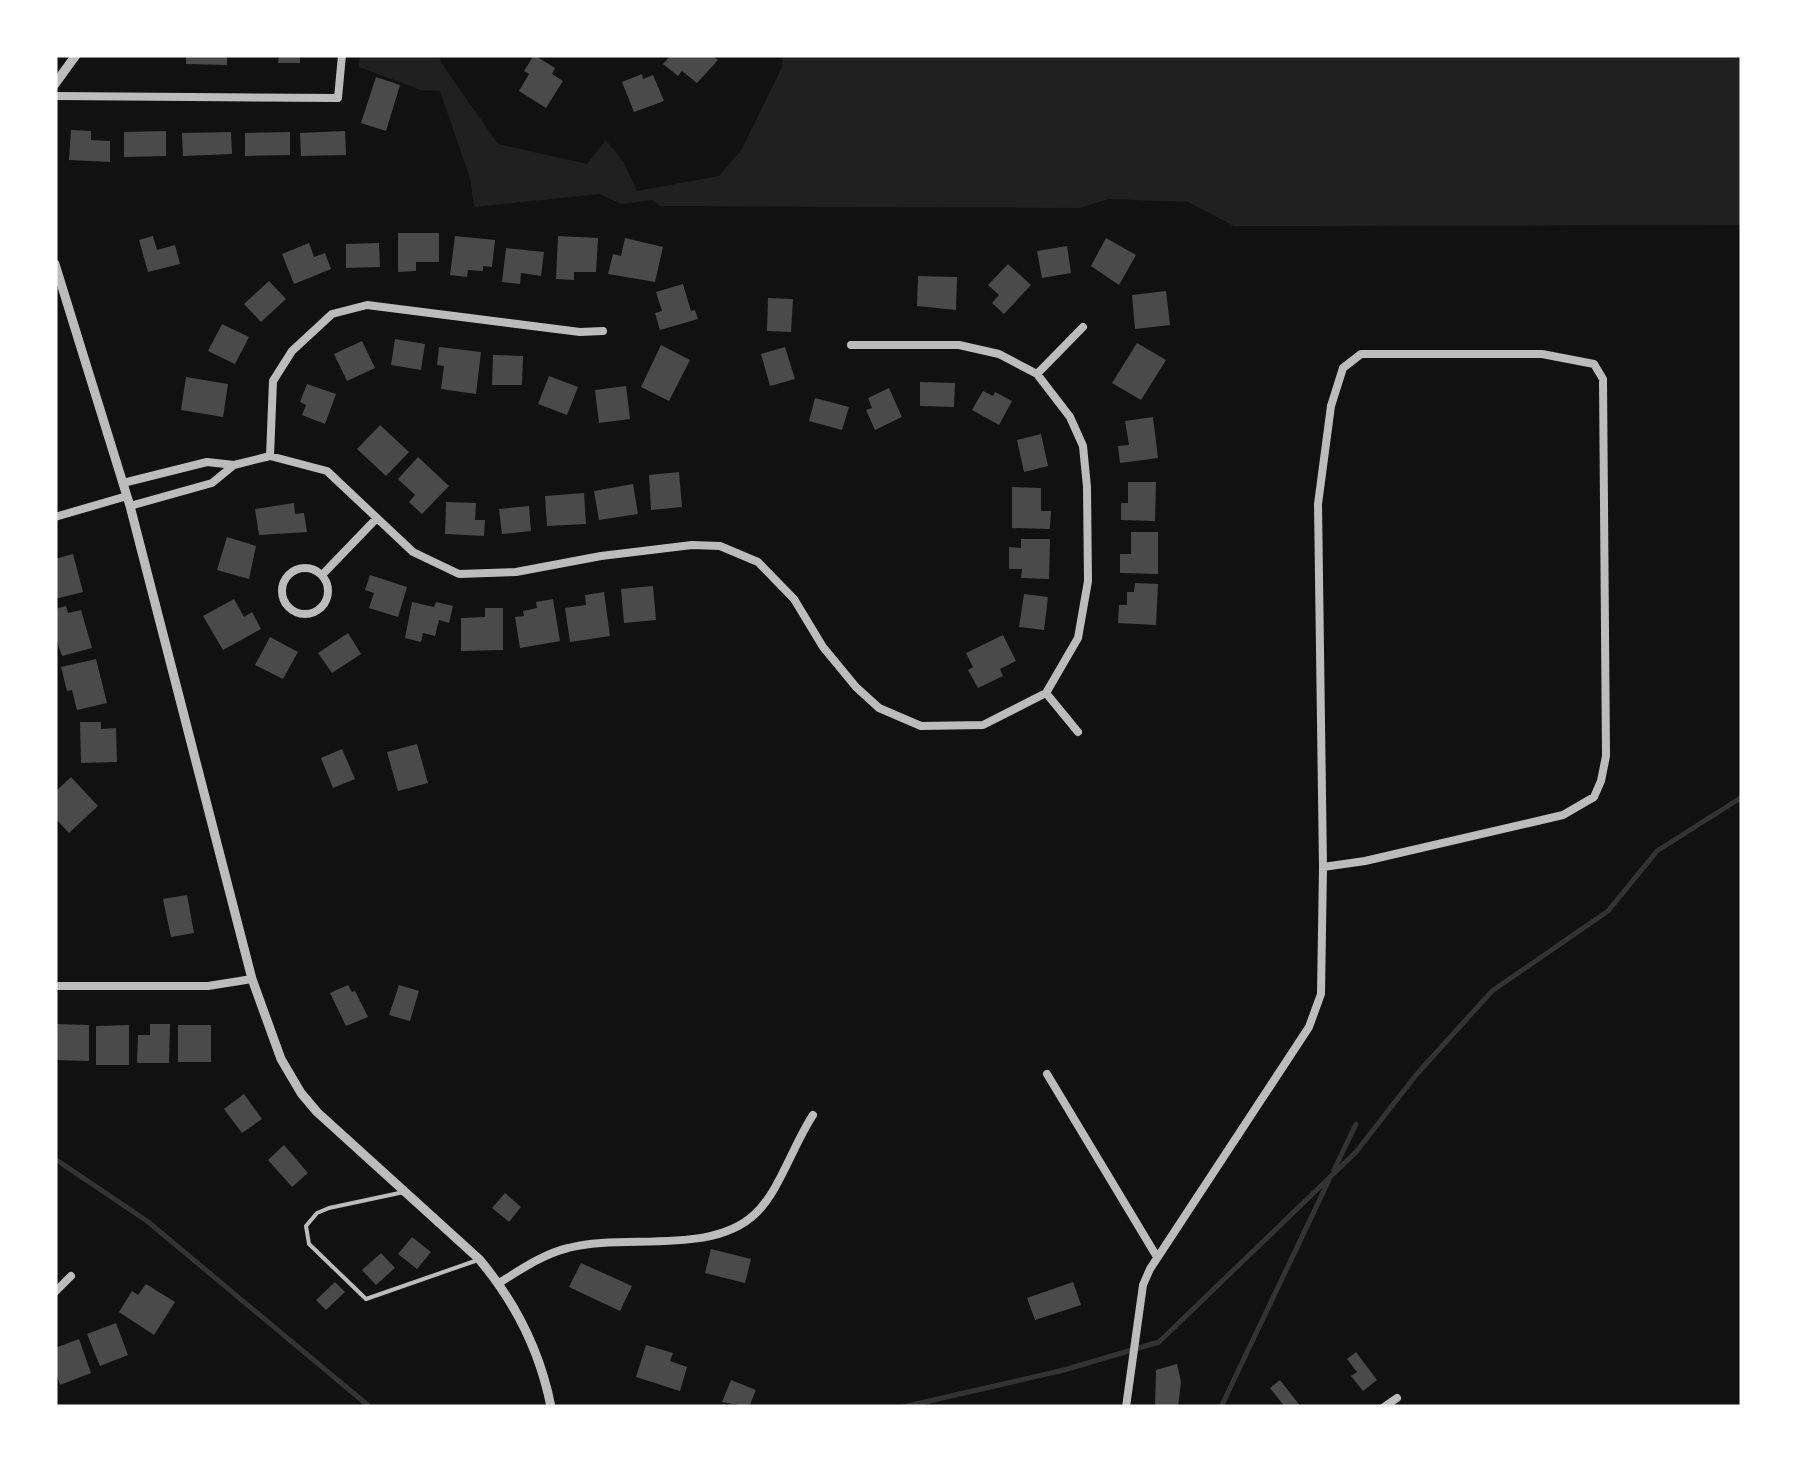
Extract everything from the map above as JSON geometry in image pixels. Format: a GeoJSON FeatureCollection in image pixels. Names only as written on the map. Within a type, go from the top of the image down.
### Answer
{"type":"FeatureCollection","features":[{"type":"Feature","properties":{"kind":"street"},"geometry":{"type":"LineString","coordinates":[[55,84],[76,55]]}},
{"type":"Feature","properties":{"kind":"street"},"geometry":{"type":"LineString","coordinates":[[55,96],[338,98],[342,55]]}},
{"type":"Feature","properties":{"kind":"street"},"geometry":{"type":"LineString","coordinates":[[55,264],[59,297],[128,501],[252,979],[281,1058],[301,1093],[479,1259],[499,1283],[536,1350],[552,1407]]}},
{"type":"Feature","properties":{"kind":"street"},"geometry":{"type":"LineString","coordinates":[[270,456],[274,380],[292,351],[332,314],[367,305],[580,332],[603,331]]}},
{"type":"Feature","properties":{"kind":"street"},"geometry":{"type":"LineString","coordinates":[[1037,374],[1084,327]]}},
{"type":"Feature","properties":{"kind":"street"},"geometry":{"type":"LineString","coordinates":[[123,483],[206,462],[234,465],[270,456],[327,471],[413,552],[459,574],[516,572],[692,544],[720,546],[758,562],[794,599],[834,660],[879,708],[921,726],[982,725],[1046,693],[1078,638],[1088,582],[1087,487],[1082,446],[1070,417],[1037,374],[999,354],[959,346],[851,345]]}},
{"type":"Feature","properties":{"kind":"street"},"geometry":{"type":"LineString","coordinates":[[1126,1407],[1143,1285],[1157,1257],[1309,1027],[1321,994],[1318,504],[1332,406],[1343,368],[1361,354],[1542,354],[1594,364],[1603,380],[1606,756],[1594,797],[1562,815],[1365,861],[1323,867]]}},
{"type":"Feature","properties":{"kind":"street"},"geometry":{"type":"LineString","coordinates":[[55,517],[212,483],[234,465]]}},
{"type":"Feature","properties":{"kind":"street"},"geometry":{"type":"LineString","coordinates":[[322,575],[376,519]]}},
{"type":"Feature","properties":{"kind":"street"},"geometry":{"type":"LineString","coordinates":[[304,568],[322,575],[329,592],[320,609],[302,614],[286,604],[283,586],[287,577],[304,568]]}},
{"type":"Feature","properties":{"kind":"street"},"geometry":{"type":"LineString","coordinates":[[1046,693],[1078,732]]}},
{"type":"Feature","properties":{"kind":"street"},"geometry":{"type":"LineString","coordinates":[[55,986],[208,986],[252,979]]}},
{"type":"Feature","properties":{"kind":"street"},"geometry":{"type":"LineString","coordinates":[[1048,1074],[1157,1257]]}},
{"type":"Feature","properties":{"kind":"street"},"geometry":{"type":"LineString","coordinates":[[499,1283],[568,1247],[704,1237],[740,1227],[758,1212],[774,1190],[795,1142],[813,1115]]}},
{"type":"Feature","properties":{"kind":"street"},"geometry":{"type":"LineString","coordinates":[[55,1292],[71,1276]]}},
{"type":"Feature","properties":{"kind":"street"},"geometry":{"type":"LineString","coordinates":[[1384,1407],[1397,1398]]}},
{"type":"Feature","properties":{"kind":"lane"},"geometry":{"type":"LineString","coordinates":[[405,1192],[316,1213],[306,1226],[309,1244],[366,1299],[479,1259]]}},
{"type":"Feature","properties":{"kind":"shaded area"},"geometry":{"type":"Polygon","coordinates":[[[360,55],[439,55],[498,144],[587,164],[606,140],[624,163],[637,191],[719,176],[742,149],[782,67],[783,55],[1727,55],[1742,59],[1742,225],[1234,226],[1188,202],[1108,199],[1080,208],[660,206],[652,200],[622,204],[599,194],[474,207],[470,178],[440,91],[421,90],[359,67],[360,55]]]}},
{"type":"Feature","properties":{"kind":"building"},"geometry":{"type":"Polygon","coordinates":[[[186,55],[227,55],[227,65],[186,64],[186,55]]]}},
{"type":"Feature","properties":{"kind":"building"},"geometry":{"type":"Polygon","coordinates":[[[279,55],[300,55],[300,63],[278,63],[279,55]]]}},
{"type":"Feature","properties":{"kind":"building"},"geometry":{"type":"Polygon","coordinates":[[[534,55],[555,68],[552,74],[563,81],[546,108],[519,91],[529,74],[524,71],[534,55]]]}},
{"type":"Feature","properties":{"kind":"building"},"geometry":{"type":"Polygon","coordinates":[[[671,55],[712,55],[718,60],[697,83],[682,71],[678,76],[663,64],[671,55]]]}},
{"type":"Feature","properties":{"kind":"building"},"geometry":{"type":"Polygon","coordinates":[[[642,74],[643,79],[653,75],[664,101],[634,112],[622,82],[642,74]]]}},
{"type":"Feature","properties":{"kind":"building"},"geometry":{"type":"Polygon","coordinates":[[[376,77],[400,85],[386,131],[361,123],[376,77]]]}},
{"type":"Feature","properties":{"kind":"building"},"geometry":{"type":"Polygon","coordinates":[[[71,130],[91,131],[91,140],[110,141],[110,162],[69,160],[71,130]]]}},
{"type":"Feature","properties":{"kind":"building"},"geometry":{"type":"Polygon","coordinates":[[[166,131],[166,156],[124,157],[124,132],[166,131]]]}},
{"type":"Feature","properties":{"kind":"building"},"geometry":{"type":"Polygon","coordinates":[[[345,131],[346,155],[301,156],[300,133],[345,131]]]}},
{"type":"Feature","properties":{"kind":"building"},"geometry":{"type":"Polygon","coordinates":[[[231,132],[232,154],[183,156],[182,133],[231,132]]]}},
{"type":"Feature","properties":{"kind":"building"},"geometry":{"type":"Polygon","coordinates":[[[290,132],[290,155],[245,156],[245,133],[290,132]]]}},
{"type":"Feature","properties":{"kind":"building"},"geometry":{"type":"Polygon","coordinates":[[[398,233],[439,233],[439,262],[416,262],[416,271],[398,272],[398,233]]]}},
{"type":"Feature","properties":{"kind":"building"},"geometry":{"type":"Polygon","coordinates":[[[153,236],[157,250],[175,245],[180,264],[148,272],[139,240],[153,236]]]}},
{"type":"Feature","properties":{"kind":"building"},"geometry":{"type":"Polygon","coordinates":[[[455,236],[495,240],[492,267],[468,270],[467,277],[450,275],[455,236]]]}},
{"type":"Feature","properties":{"kind":"building"},"geometry":{"type":"Polygon","coordinates":[[[558,236],[598,238],[596,272],[574,272],[574,280],[556,279],[558,236]]]}},
{"type":"Feature","properties":{"kind":"building"},"geometry":{"type":"Polygon","coordinates":[[[625,238],[663,247],[655,282],[608,274],[613,254],[621,256],[625,238]]]}},
{"type":"Feature","properties":{"kind":"building"},"geometry":{"type":"Polygon","coordinates":[[[1106,238],[1136,255],[1119,285],[1091,266],[1106,238]]]}},
{"type":"Feature","properties":{"kind":"building"},"geometry":{"type":"Polygon","coordinates":[[[309,243],[314,257],[325,253],[331,269],[294,284],[282,254],[309,243]]]}},
{"type":"Feature","properties":{"kind":"building"},"geometry":{"type":"Polygon","coordinates":[[[379,243],[380,267],[346,268],[346,244],[379,243]]]}},
{"type":"Feature","properties":{"kind":"building"},"geometry":{"type":"Polygon","coordinates":[[[1067,246],[1071,273],[1042,278],[1037,251],[1067,246]]]}},
{"type":"Feature","properties":{"kind":"building"},"geometry":{"type":"Polygon","coordinates":[[[506,248],[544,252],[541,276],[521,273],[520,284],[502,282],[506,248]]]}},
{"type":"Feature","properties":{"kind":"building"},"geometry":{"type":"Polygon","coordinates":[[[1008,264],[1031,285],[1004,314],[992,303],[999,295],[988,285],[1008,264]]]}},
{"type":"Feature","properties":{"kind":"building"},"geometry":{"type":"Polygon","coordinates":[[[918,276],[957,277],[956,310],[917,306],[918,276]]]}},
{"type":"Feature","properties":{"kind":"building"},"geometry":{"type":"Polygon","coordinates":[[[269,281],[286,299],[261,322],[244,304],[269,281]]]}},
{"type":"Feature","properties":{"kind":"building"},"geometry":{"type":"Polygon","coordinates":[[[683,284],[691,311],[695,310],[698,319],[660,330],[655,313],[662,311],[656,292],[683,284]]]}},
{"type":"Feature","properties":{"kind":"building"},"geometry":{"type":"Polygon","coordinates":[[[1166,291],[1170,325],[1135,329],[1132,295],[1166,291]]]}},
{"type":"Feature","properties":{"kind":"building"},"geometry":{"type":"Polygon","coordinates":[[[768,298],[793,299],[791,332],[767,331],[768,298]]]}},
{"type":"Feature","properties":{"kind":"building"},"geometry":{"type":"Polygon","coordinates":[[[222,324],[249,337],[235,364],[208,351],[222,324]]]}},
{"type":"Feature","properties":{"kind":"building"},"geometry":{"type":"Polygon","coordinates":[[[395,339],[425,344],[421,370],[391,365],[395,339]]]}},
{"type":"Feature","properties":{"kind":"building"},"geometry":{"type":"Polygon","coordinates":[[[362,341],[375,368],[347,381],[334,354],[362,341]]]}},
{"type":"Feature","properties":{"kind":"building"},"geometry":{"type":"Polygon","coordinates":[[[1137,343],[1166,360],[1141,400],[1112,383],[1137,343]]]}},
{"type":"Feature","properties":{"kind":"building"},"geometry":{"type":"Polygon","coordinates":[[[661,345],[690,360],[669,401],[641,387],[661,345]]]}},
{"type":"Feature","properties":{"kind":"building"},"geometry":{"type":"Polygon","coordinates":[[[439,347],[481,352],[476,394],[441,389],[444,366],[437,365],[439,347]]]}},
{"type":"Feature","properties":{"kind":"building"},"geometry":{"type":"Polygon","coordinates":[[[785,347],[795,379],[770,386],[761,354],[785,347]]]}},
{"type":"Feature","properties":{"kind":"building"},"geometry":{"type":"Polygon","coordinates":[[[493,355],[523,356],[522,385],[492,385],[493,355]]]}},
{"type":"Feature","properties":{"kind":"building"},"geometry":{"type":"Polygon","coordinates":[[[549,376],[578,387],[567,415],[538,404],[549,376]]]}},
{"type":"Feature","properties":{"kind":"building"},"geometry":{"type":"Polygon","coordinates":[[[186,377],[228,384],[223,417],[181,410],[186,377]]]}},
{"type":"Feature","properties":{"kind":"building"},"geometry":{"type":"Polygon","coordinates":[[[920,382],[955,383],[954,407],[920,406],[920,382]]]}},
{"type":"Feature","properties":{"kind":"building"},"geometry":{"type":"Polygon","coordinates":[[[307,384],[336,394],[325,424],[302,415],[306,405],[300,402],[307,384]]]}},
{"type":"Feature","properties":{"kind":"building"},"geometry":{"type":"Polygon","coordinates":[[[626,386],[630,419],[599,423],[595,390],[626,386]]]}},
{"type":"Feature","properties":{"kind":"building"},"geometry":{"type":"Polygon","coordinates":[[[889,388],[902,417],[875,430],[866,410],[872,408],[868,398],[889,388]]]}},
{"type":"Feature","properties":{"kind":"building"},"geometry":{"type":"Polygon","coordinates":[[[983,391],[1012,401],[999,425],[972,410],[983,391]]]}},
{"type":"Feature","properties":{"kind":"building"},"geometry":{"type":"Polygon","coordinates":[[[815,398],[849,407],[842,430],[809,421],[815,398]]]}},
{"type":"Feature","properties":{"kind":"building"},"geometry":{"type":"Polygon","coordinates":[[[1153,417],[1158,458],[1120,463],[1118,446],[1129,445],[1125,421],[1153,417]]]}},
{"type":"Feature","properties":{"kind":"building"},"geometry":{"type":"Polygon","coordinates":[[[380,425],[409,452],[386,476],[357,449],[380,425]]]}},
{"type":"Feature","properties":{"kind":"building"},"geometry":{"type":"Polygon","coordinates":[[[1041,434],[1048,466],[1024,472],[1017,440],[1041,434]]]}},
{"type":"Feature","properties":{"kind":"building"},"geometry":{"type":"Polygon","coordinates":[[[418,457],[449,486],[422,514],[409,502],[415,495],[398,479],[418,457]]]}},
{"type":"Feature","properties":{"kind":"building"},"geometry":{"type":"Polygon","coordinates":[[[679,472],[682,507],[651,510],[649,475],[679,472]]]}},
{"type":"Feature","properties":{"kind":"building"},"geometry":{"type":"Polygon","coordinates":[[[1128,482],[1156,482],[1155,521],[1121,520],[1121,503],[1128,503],[1128,482]]]}},
{"type":"Feature","properties":{"kind":"building"},"geometry":{"type":"Polygon","coordinates":[[[633,484],[638,514],[599,520],[594,491],[633,484]]]}},
{"type":"Feature","properties":{"kind":"building"},"geometry":{"type":"Polygon","coordinates":[[[1012,487],[1041,488],[1041,511],[1051,511],[1050,529],[1012,528],[1012,487]]]}},
{"type":"Feature","properties":{"kind":"building"},"geometry":{"type":"Polygon","coordinates":[[[584,493],[586,524],[547,526],[545,496],[584,493]]]}},
{"type":"Feature","properties":{"kind":"building"},"geometry":{"type":"Polygon","coordinates":[[[446,502],[476,503],[475,520],[485,520],[484,536],[445,534],[446,502]]]}},
{"type":"Feature","properties":{"kind":"building"},"geometry":{"type":"Polygon","coordinates":[[[294,503],[295,514],[304,513],[307,532],[259,535],[255,509],[294,503]]]}},
{"type":"Feature","properties":{"kind":"building"},"geometry":{"type":"Polygon","coordinates":[[[529,506],[531,531],[502,534],[499,509],[529,506]]]}},
{"type":"Feature","properties":{"kind":"building"},"geometry":{"type":"Polygon","coordinates":[[[1131,532],[1158,532],[1158,574],[1120,573],[1120,554],[1131,554],[1131,532]]]}},
{"type":"Feature","properties":{"kind":"building"},"geometry":{"type":"Polygon","coordinates":[[[227,537],[256,546],[249,579],[217,570],[227,537]]]}},
{"type":"Feature","properties":{"kind":"building"},"geometry":{"type":"Polygon","coordinates":[[[1021,539],[1050,539],[1049,579],[1021,578],[1022,569],[1009,569],[1009,547],[1021,548],[1021,539]]]}},
{"type":"Feature","properties":{"kind":"building"},"geometry":{"type":"Polygon","coordinates":[[[73,554],[83,592],[55,599],[55,559],[73,554]]]}},
{"type":"Feature","properties":{"kind":"building"},"geometry":{"type":"Polygon","coordinates":[[[370,575],[407,587],[398,617],[369,608],[374,593],[365,590],[370,575]]]}},
{"type":"Feature","properties":{"kind":"building"},"geometry":{"type":"Polygon","coordinates":[[[1135,583],[1158,584],[1156,625],[1118,623],[1119,605],[1127,605],[1127,592],[1134,592],[1135,583]]]}},
{"type":"Feature","properties":{"kind":"building"},"geometry":{"type":"Polygon","coordinates":[[[653,586],[656,620],[624,623],[621,589],[653,586]]]}},
{"type":"Feature","properties":{"kind":"building"},"geometry":{"type":"Polygon","coordinates":[[[604,592],[610,636],[570,642],[565,608],[586,605],[585,595],[604,592]]]}},
{"type":"Feature","properties":{"kind":"building"},"geometry":{"type":"Polygon","coordinates":[[[1024,594],[1048,597],[1044,630],[1019,627],[1024,594]]]}},
{"type":"Feature","properties":{"kind":"building"},"geometry":{"type":"Polygon","coordinates":[[[234,599],[244,617],[252,612],[261,629],[223,650],[203,616],[234,599]]]}},
{"type":"Feature","properties":{"kind":"building"},"geometry":{"type":"Polygon","coordinates":[[[553,599],[560,641],[520,648],[515,617],[537,608],[536,602],[553,599]]]}},
{"type":"Feature","properties":{"kind":"building"},"geometry":{"type":"Polygon","coordinates":[[[412,602],[453,606],[449,623],[439,620],[435,636],[423,633],[421,642],[405,638],[412,602]]]}},
{"type":"Feature","properties":{"kind":"building"},"geometry":{"type":"Polygon","coordinates":[[[66,606],[68,613],[81,610],[92,648],[62,656],[55,635],[55,609],[66,606]]]}},
{"type":"Feature","properties":{"kind":"building"},"geometry":{"type":"Polygon","coordinates":[[[485,608],[503,608],[503,650],[461,651],[461,618],[485,617],[485,608]]]}},
{"type":"Feature","properties":{"kind":"building"},"geometry":{"type":"Polygon","coordinates":[[[348,633],[361,654],[332,673],[318,653],[348,633]]]}},
{"type":"Feature","properties":{"kind":"building"},"geometry":{"type":"Polygon","coordinates":[[[1003,635],[1016,661],[1000,669],[1003,676],[978,688],[968,670],[973,667],[966,653],[1003,635]]]}},
{"type":"Feature","properties":{"kind":"building"},"geometry":{"type":"Polygon","coordinates":[[[270,637],[298,652],[283,679],[255,665],[270,637]]]}},
{"type":"Feature","properties":{"kind":"building"},"geometry":{"type":"Polygon","coordinates":[[[96,659],[107,703],[77,710],[61,667],[96,659]]]}},
{"type":"Feature","properties":{"kind":"building"},"geometry":{"type":"Polygon","coordinates":[[[80,722],[101,722],[101,729],[116,728],[117,762],[81,763],[80,722]]]}},
{"type":"Feature","properties":{"kind":"building"},"geometry":{"type":"Polygon","coordinates":[[[417,744],[428,783],[398,791],[387,752],[417,744]]]}},
{"type":"Feature","properties":{"kind":"building"},"geometry":{"type":"Polygon","coordinates":[[[342,749],[355,779],[333,788],[321,758],[342,749]]]}},
{"type":"Feature","properties":{"kind":"building"},"geometry":{"type":"Polygon","coordinates":[[[71,777],[98,806],[69,833],[55,818],[55,792],[71,777]]]}},
{"type":"Feature","properties":{"kind":"building"},"geometry":{"type":"Polygon","coordinates":[[[187,895],[194,933],[171,937],[163,899],[187,895]]]}},
{"type":"Feature","properties":{"kind":"building"},"geometry":{"type":"Polygon","coordinates":[[[348,985],[368,1017],[346,1026],[330,993],[348,985]]]}},
{"type":"Feature","properties":{"kind":"building"},"geometry":{"type":"Polygon","coordinates":[[[399,985],[419,991],[410,1021],[389,1015],[399,985]]]}},
{"type":"Feature","properties":{"kind":"building"},"geometry":{"type":"Polygon","coordinates":[[[56,1024],[89,1025],[89,1061],[55,1060],[56,1024]]]}},
{"type":"Feature","properties":{"kind":"building"},"geometry":{"type":"Polygon","coordinates":[[[150,1024],[170,1024],[169,1063],[137,1063],[138,1035],[150,1035],[150,1024]]]}},
{"type":"Feature","properties":{"kind":"building"},"geometry":{"type":"Polygon","coordinates":[[[129,1025],[129,1065],[96,1065],[96,1026],[129,1025]]]}},
{"type":"Feature","properties":{"kind":"building"},"geometry":{"type":"Polygon","coordinates":[[[178,1025],[211,1025],[211,1062],[178,1062],[178,1025]]]}},
{"type":"Feature","properties":{"kind":"building"},"geometry":{"type":"Polygon","coordinates":[[[244,1094],[262,1119],[242,1133],[224,1109],[244,1094]]]}},
{"type":"Feature","properties":{"kind":"building"},"geometry":{"type":"Polygon","coordinates":[[[284,1145],[308,1173],[292,1187],[268,1160],[284,1145]]]}},
{"type":"Feature","properties":{"kind":"building"},"geometry":{"type":"Polygon","coordinates":[[[505,1193],[521,1207],[509,1222],[492,1208],[505,1193]]]}},
{"type":"Feature","properties":{"kind":"building"},"geometry":{"type":"Polygon","coordinates":[[[412,1237],[431,1252],[417,1269],[398,1254],[412,1237]]]}},
{"type":"Feature","properties":{"kind":"building"},"geometry":{"type":"Polygon","coordinates":[[[711,1249],[751,1259],[745,1283],[705,1273],[711,1249]]]}},
{"type":"Feature","properties":{"kind":"building"},"geometry":{"type":"Polygon","coordinates":[[[381,1253],[395,1268],[376,1285],[362,1270],[381,1253]]]}},
{"type":"Feature","properties":{"kind":"building"},"geometry":{"type":"Polygon","coordinates":[[[581,1263],[632,1286],[620,1311],[569,1287],[581,1263]]]}},
{"type":"Feature","properties":{"kind":"building"},"geometry":{"type":"Polygon","coordinates":[[[335,1282],[345,1292],[326,1310],[316,1300],[335,1282]]]}},
{"type":"Feature","properties":{"kind":"building"},"geometry":{"type":"Polygon","coordinates":[[[1073,1282],[1081,1305],[1035,1320],[1027,1298],[1073,1282]]]}},
{"type":"Feature","properties":{"kind":"building"},"geometry":{"type":"Polygon","coordinates":[[[146,1284],[175,1302],[154,1335],[119,1312],[132,1291],[138,1295],[146,1284]]]}},
{"type":"Feature","properties":{"kind":"building"},"geometry":{"type":"Polygon","coordinates":[[[116,1323],[128,1355],[100,1366],[87,1334],[116,1323]]]}},
{"type":"Feature","properties":{"kind":"building"},"geometry":{"type":"Polygon","coordinates":[[[79,1339],[91,1373],[60,1385],[55,1348],[79,1339]]]}},
{"type":"Feature","properties":{"kind":"building"},"geometry":{"type":"Polygon","coordinates":[[[646,1345],[673,1353],[670,1361],[687,1367],[680,1391],[636,1377],[646,1345]]]}},
{"type":"Feature","properties":{"kind":"building"},"geometry":{"type":"Polygon","coordinates":[[[1356,1352],[1377,1380],[1363,1391],[1351,1376],[1357,1372],[1347,1359],[1356,1352]]]}},
{"type":"Feature","properties":{"kind":"building"},"geometry":{"type":"Polygon","coordinates":[[[1177,1364],[1181,1382],[1178,1407],[1155,1407],[1156,1370],[1177,1364]]]}},
{"type":"Feature","properties":{"kind":"building"},"geometry":{"type":"Polygon","coordinates":[[[731,1380],[756,1390],[749,1407],[722,1402],[731,1380]]]}},
{"type":"Feature","properties":{"kind":"building"},"geometry":{"type":"Polygon","coordinates":[[[1280,1380],[1301,1407],[1285,1407],[1270,1388],[1280,1380]]]}},
{"type":"Feature","properties":{"kind":"waterway"},"geometry":{"type":"LineString","coordinates":[[903,1407],[1064,1370],[1159,1342],[1356,1152],[1416,1075],[1492,991],[1608,911],[1657,851],[1742,797]]}},
{"type":"Feature","properties":{"kind":"waterway"},"geometry":{"type":"LineString","coordinates":[[1334,1170],[1356,1124]]}},
{"type":"Feature","properties":{"kind":"waterway"},"geometry":{"type":"LineString","coordinates":[[55,1159],[147,1221],[370,1407]]}},
{"type":"Feature","properties":{"kind":"waterway"},"geometry":{"type":"LineString","coordinates":[[1221,1407],[1329,1180]]}}]}
